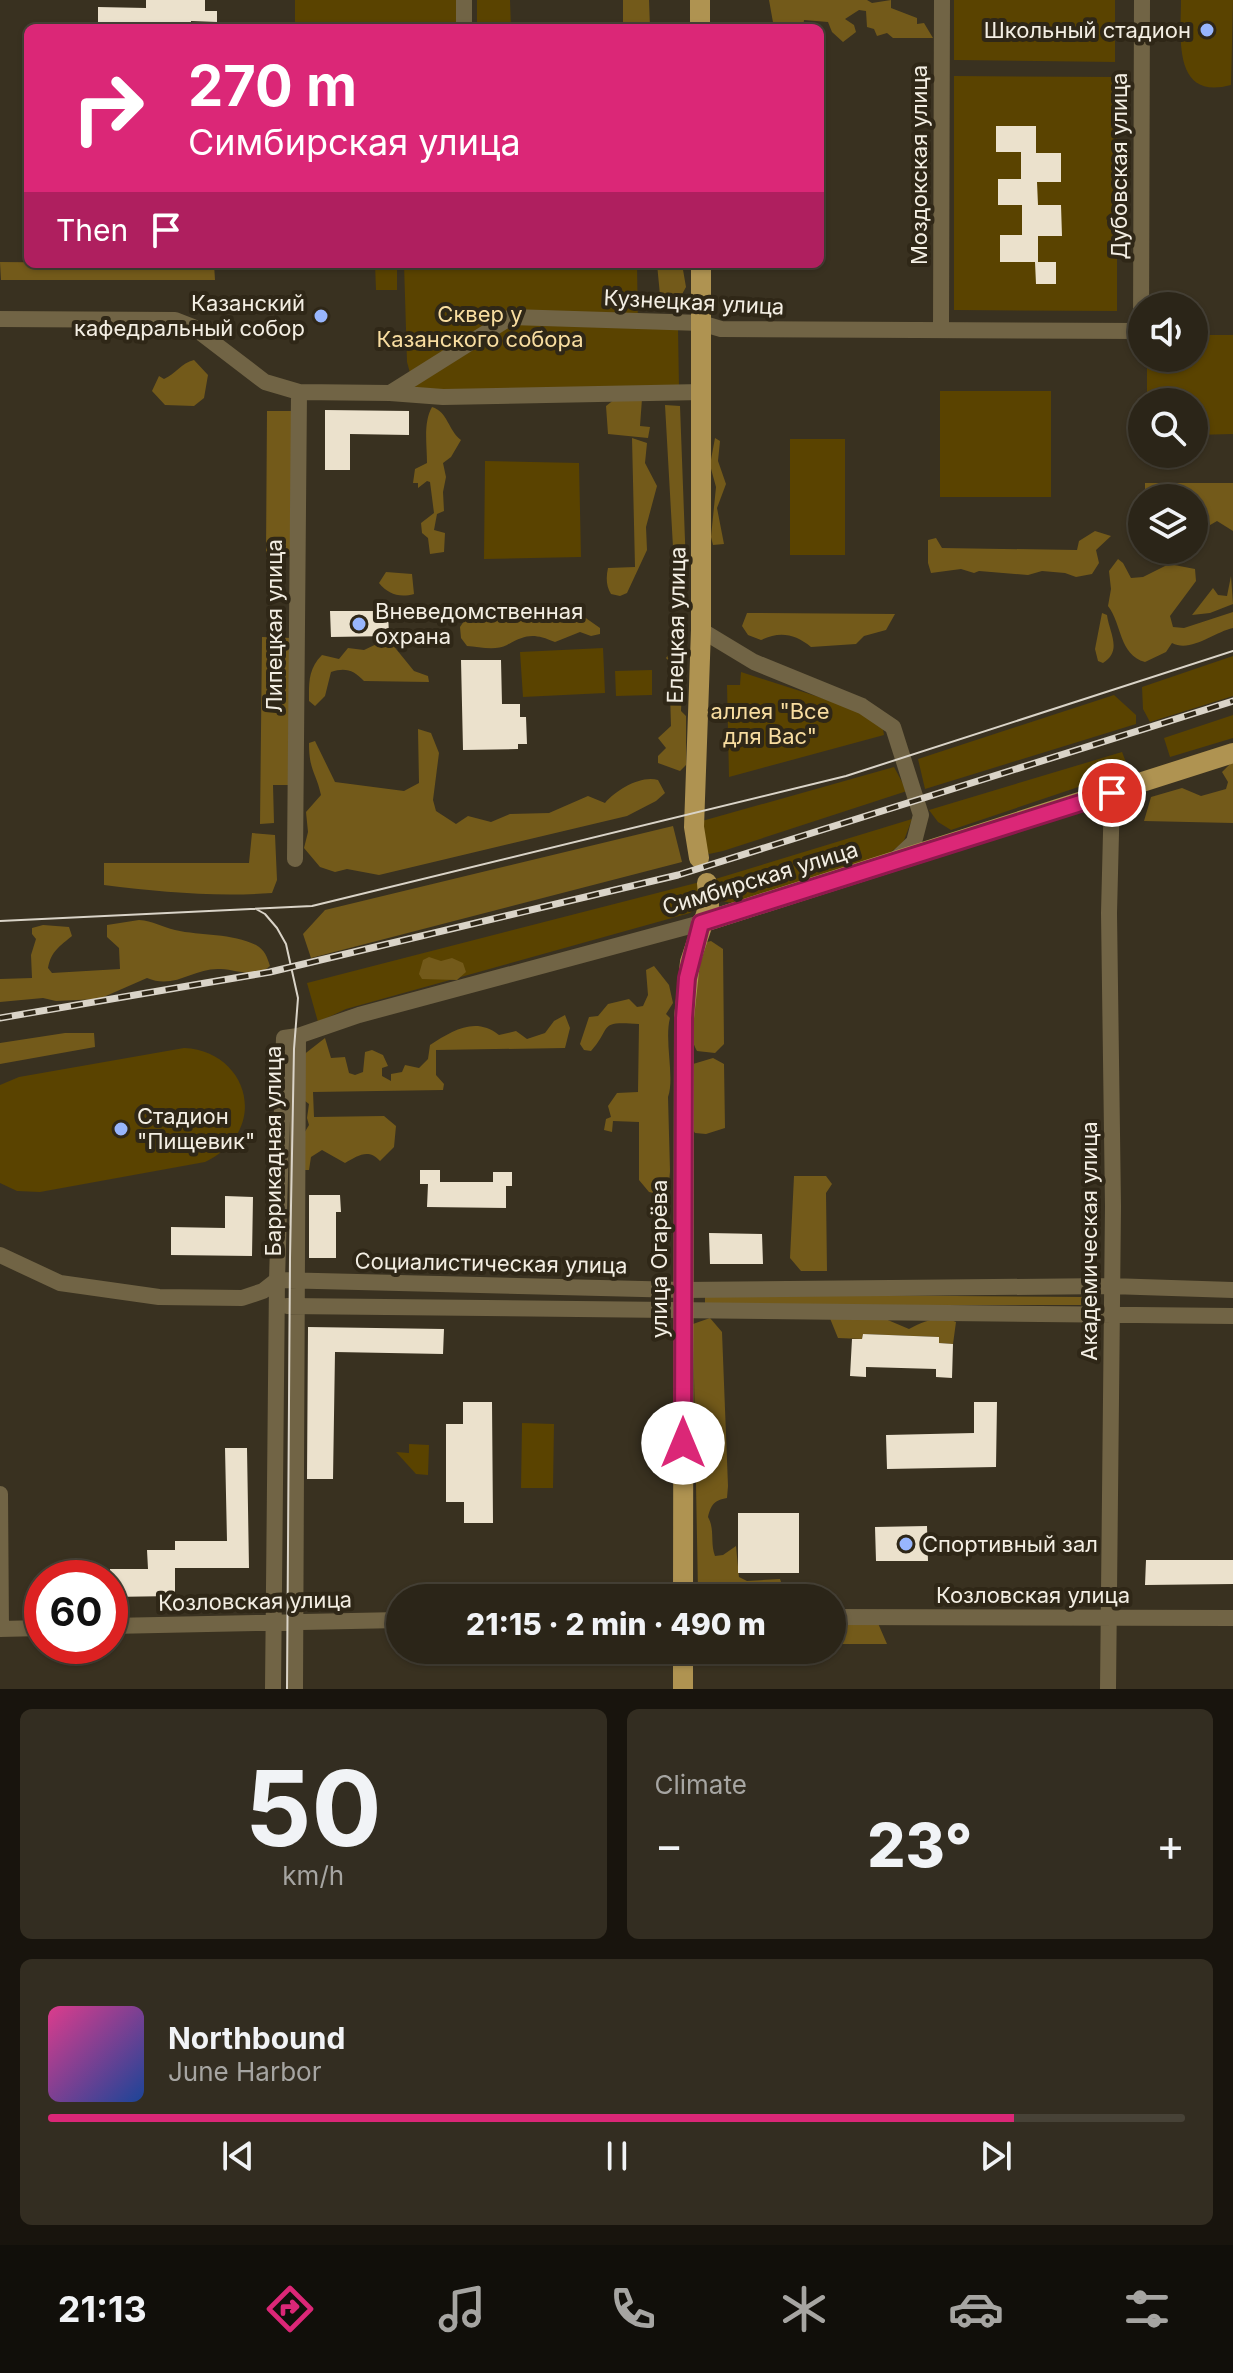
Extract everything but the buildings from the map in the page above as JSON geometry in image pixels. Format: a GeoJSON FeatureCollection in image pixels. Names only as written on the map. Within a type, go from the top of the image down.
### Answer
{"type":"FeatureCollection","features":[{"type":"Feature","properties":{"kind":"main road"},"geometry":{"type":"LineString","coordinates":[[700,0],[700,24]]}},
{"type":"Feature","properties":{"kind":"main road","name":"Елецкая улица"},"geometry":{"type":"LineString","coordinates":[[699,858],[694,827],[701,639],[701,268]]}},
{"type":"Feature","properties":{"kind":"main road","name":"Симбирская улица"},"geometry":{"type":"LineString","coordinates":[[701,923],[1233,753]]}},
{"type":"Feature","properties":{"kind":"main road"},"geometry":{"type":"LineString","coordinates":[[701,923],[709,905],[707,883]]}},
{"type":"Feature","properties":{"kind":"main road","name":"улица Огарёва"},"geometry":{"type":"LineString","coordinates":[[683,1584],[685,1007],[687,978],[701,923]]}},
{"type":"Feature","properties":{"kind":"main road"},"geometry":{"type":"LineString","coordinates":[[683,1664],[683,1689]]}},
{"type":"Feature","properties":{"kind":"street"},"geometry":{"type":"LineString","coordinates":[[464,0],[464,24]]}},
{"type":"Feature","properties":{"kind":"street","name":"Моздокская улица"},"geometry":{"type":"LineString","coordinates":[[941,330],[942,0]]}},
{"type":"Feature","properties":{"kind":"street","name":"Дубовская улица"},"geometry":{"type":"LineString","coordinates":[[1141,292],[1142,0]]}},
{"type":"Feature","properties":{"kind":"street","name":"Кузнецкая улица"},"geometry":{"type":"LineString","coordinates":[[390,393],[511,317],[701,323],[721,329],[1128,331]]}},
{"type":"Feature","properties":{"kind":"street"},"geometry":{"type":"LineString","coordinates":[[0,319],[175,320],[193,327],[265,382],[299,392],[443,397],[702,392]]}},
{"type":"Feature","properties":{"kind":"street","name":"Липецкая улица"},"geometry":{"type":"LineString","coordinates":[[295,859],[299,392]]}},
{"type":"Feature","properties":{"kind":"street"},"geometry":{"type":"LineString","coordinates":[[701,639],[862,706],[893,727],[921,815],[914,842],[893,862]]}},
{"type":"Feature","properties":{"kind":"street","name":"Академическая улица"},"geometry":{"type":"LineString","coordinates":[[1108,1689],[1113,1206],[1109,942],[1112,793]]}},
{"type":"Feature","properties":{"kind":"street","name":"Симбирская улица"},"geometry":{"type":"LineString","coordinates":[[298,1036],[359,1015],[701,923]]}},
{"type":"Feature","properties":{"kind":"street","name":"Баррикадная улица"},"geometry":{"type":"LineString","coordinates":[[273,1689],[277,1280],[284,1038],[298,1036],[295,1689]]}},
{"type":"Feature","properties":{"kind":"street"},"geometry":{"type":"LineString","coordinates":[[0,1255],[60,1283],[159,1297],[242,1298],[263,1291],[277,1280]]}},
{"type":"Feature","properties":{"kind":"street","name":"Социалистическая улица"},"geometry":{"type":"LineString","coordinates":[[277,1280],[683,1290],[1110,1286],[1233,1290]]}},
{"type":"Feature","properties":{"kind":"street","name":"Социалистическая улица"},"geometry":{"type":"LineString","coordinates":[[278,1304],[1233,1316]]}},
{"type":"Feature","properties":{"kind":"street"},"geometry":{"type":"LineString","coordinates":[[0,1494],[0,1629],[24,1628]]}},
{"type":"Feature","properties":{"kind":"street","name":"Козловская улица"},"geometry":{"type":"LineString","coordinates":[[846,1617],[1233,1618]]}},
{"type":"Feature","properties":{"kind":"street","name":"Козловская улица"},"geometry":{"type":"LineString","coordinates":[[128,1626],[386,1620]]}},
{"type":"Feature","properties":{"kind":"green space"},"geometry":{"type":"Polygon","coordinates":[[[295,0],[464,0],[464,24],[295,24],[295,0]]]}},
{"type":"Feature","properties":{"kind":"green space"},"geometry":{"type":"Polygon","coordinates":[[[477,0],[510,0],[511,24],[477,24],[477,0]]]}},
{"type":"Feature","properties":{"kind":"green space"},"geometry":{"type":"Polygon","coordinates":[[[954,0],[1115,0],[1115,62],[954,60],[954,0]]]}},
{"type":"Feature","properties":{"kind":"green space","name":"Школьный стадион"},"geometry":{"type":"Polygon","coordinates":[[[1181,0],[1233,0],[1231,85],[1212,87],[1198,84],[1189,75],[1181,47],[1181,0]]]}},
{"type":"Feature","properties":{"kind":"green space"},"geometry":{"type":"Polygon","coordinates":[[[954,76],[1117,77],[1117,311],[954,310],[954,76]]]}},
{"type":"Feature","properties":{"kind":"green space"},"geometry":{"type":"Polygon","coordinates":[[[375,268],[397,268],[397,290],[376,290],[375,268]]]}},
{"type":"Feature","properties":{"kind":"green space","name":"Сквер у Казанского собора"},"geometry":{"type":"Polygon","coordinates":[[[404,268],[637,268],[638,328],[678,328],[679,388],[415,391],[407,362],[404,268]]]}},
{"type":"Feature","properties":{"kind":"green space"},"geometry":{"type":"Polygon","coordinates":[[[1208,335],[1233,335],[1233,434],[1208,435],[1208,388],[1147,388],[1147,372],[1208,372],[1208,335]]]}},
{"type":"Feature","properties":{"kind":"green space"},"geometry":{"type":"Polygon","coordinates":[[[940,391],[1051,391],[1051,497],[940,497],[940,391]]]}},
{"type":"Feature","properties":{"kind":"green space"},"geometry":{"type":"Polygon","coordinates":[[[790,439],[845,439],[845,555],[790,555],[790,439]]]}},
{"type":"Feature","properties":{"kind":"green space"},"geometry":{"type":"Polygon","coordinates":[[[485,461],[579,463],[581,557],[484,559],[485,461]]]}},
{"type":"Feature","properties":{"kind":"green space"},"geometry":{"type":"Polygon","coordinates":[[[603,648],[605,693],[523,697],[520,652],[603,648]]]}},
{"type":"Feature","properties":{"kind":"green space"},"geometry":{"type":"Polygon","coordinates":[[[1233,656],[1233,696],[1150,722],[1143,709],[1142,687],[1233,656]]]}},
{"type":"Feature","properties":{"kind":"green space"},"geometry":{"type":"Polygon","coordinates":[[[652,670],[652,695],[616,696],[615,671],[652,670]]]}},
{"type":"Feature","properties":{"kind":"green space","name":"аллея \"Все для Вас\""},"geometry":{"type":"Polygon","coordinates":[[[741,672],[850,707],[882,723],[884,735],[729,777],[727,685],[740,685],[741,672]]]}},
{"type":"Feature","properties":{"kind":"green space"},"geometry":{"type":"Polygon","coordinates":[[[1114,695],[1136,715],[1136,724],[925,789],[918,759],[1114,695]]]}},
{"type":"Feature","properties":{"kind":"green space"},"geometry":{"type":"Polygon","coordinates":[[[1233,715],[1233,738],[1170,757],[1164,738],[1233,715]]]}},
{"type":"Feature","properties":{"kind":"green space"},"geometry":{"type":"Polygon","coordinates":[[[1122,752],[1129,770],[951,830],[938,822],[929,810],[1122,752]]]}},
{"type":"Feature","properties":{"kind":"green space"},"geometry":{"type":"Polygon","coordinates":[[[894,767],[907,791],[723,851],[709,854],[704,847],[702,821],[894,767]]]}},
{"type":"Feature","properties":{"kind":"green space"},"geometry":{"type":"Polygon","coordinates":[[[912,819],[903,843],[888,854],[739,904],[721,901],[712,880],[912,819]]]}},
{"type":"Feature","properties":{"kind":"green space"},"geometry":{"type":"Polygon","coordinates":[[[700,882],[700,903],[690,913],[346,1009],[318,1022],[307,983],[700,882]]]}},
{"type":"Feature","properties":{"kind":"green space","name":"Стадион \"Пищевик\""},"geometry":{"type":"Polygon","coordinates":[[[184,1048],[206,1052],[224,1063],[237,1077],[244,1094],[244,1113],[239,1132],[226,1148],[205,1162],[40,1192],[17,1191],[0,1183],[0,1085],[19,1077],[184,1048]]]}},
{"type":"Feature","properties":{"kind":"green space"},"geometry":{"type":"Polygon","coordinates":[[[522,1423],[554,1424],[553,1488],[521,1488],[522,1423]]]}},
{"type":"Feature","properties":{"kind":"green space"},"geometry":{"type":"Polygon","coordinates":[[[409,1444],[429,1445],[428,1475],[416,1474],[396,1452],[409,1453],[409,1444]]]}},
{"type":"Feature","properties":{"kind":"shaded area"},"geometry":{"type":"Polygon","coordinates":[[[623,0],[649,0],[650,24],[623,24],[623,0]]]}},
{"type":"Feature","properties":{"kind":"shaded area"},"geometry":{"type":"Polygon","coordinates":[[[769,0],[867,0],[872,3],[891,0],[891,8],[917,18],[917,24],[924,23],[933,38],[893,38],[887,33],[877,36],[874,29],[867,27],[866,11],[859,10],[845,19],[854,25],[856,32],[843,42],[832,32],[828,22],[804,20],[804,24],[773,24],[769,0]]]}},
{"type":"Feature","properties":{"kind":"shaded area"},"geometry":{"type":"Polygon","coordinates":[[[0,262],[24,262],[24,268],[214,268],[215,280],[1,280],[0,262]]]}},
{"type":"Feature","properties":{"kind":"shaded area"},"geometry":{"type":"Polygon","coordinates":[[[657,268],[683,268],[686,287],[681,296],[660,295],[657,268]]]}},
{"type":"Feature","properties":{"kind":"shaded area"},"geometry":{"type":"Polygon","coordinates":[[[194,360],[208,375],[204,398],[194,406],[165,405],[152,391],[159,376],[164,379],[194,360]]]}},
{"type":"Feature","properties":{"kind":"shaded area"},"geometry":{"type":"Polygon","coordinates":[[[615,399],[642,399],[640,426],[650,427],[648,438],[608,434],[606,406],[615,399]]]}},
{"type":"Feature","properties":{"kind":"shaded area"},"geometry":{"type":"Polygon","coordinates":[[[665,405],[680,406],[686,567],[680,567],[673,547],[665,405]]]}},
{"type":"Feature","properties":{"kind":"shaded area"},"geometry":{"type":"Polygon","coordinates":[[[432,407],[441,413],[461,440],[451,457],[443,463],[446,477],[444,511],[437,514],[434,530],[445,533],[444,552],[430,554],[428,538],[422,533],[421,523],[434,513],[430,482],[418,488],[418,483],[413,483],[415,469],[427,463],[426,427],[432,407]]]}},
{"type":"Feature","properties":{"kind":"shaded area"},"geometry":{"type":"Polygon","coordinates":[[[267,411],[293,411],[292,555],[266,554],[267,411]]]}},
{"type":"Feature","properties":{"kind":"shaded area"},"geometry":{"type":"Polygon","coordinates":[[[632,438],[647,443],[645,463],[657,486],[646,527],[647,550],[627,593],[620,596],[611,594],[607,575],[608,568],[635,567],[632,438]]]}},
{"type":"Feature","properties":{"kind":"shaded area"},"geometry":{"type":"Polygon","coordinates":[[[715,438],[720,441],[718,461],[726,484],[717,508],[724,544],[713,545],[711,537],[716,487],[710,465],[715,438]]]}},
{"type":"Feature","properties":{"kind":"shaded area"},"geometry":{"type":"Polygon","coordinates":[[[1233,483],[1233,531],[1217,521],[1208,526],[1208,484],[1145,484],[1233,483]]]}},
{"type":"Feature","properties":{"kind":"shaded area"},"geometry":{"type":"Polygon","coordinates":[[[1095,531],[1111,536],[1096,550],[1099,563],[1092,574],[1076,577],[1042,571],[1028,575],[974,573],[961,569],[931,573],[928,563],[928,540],[936,538],[942,548],[1077,550],[1079,541],[1095,531]]]}},
{"type":"Feature","properties":{"kind":"shaded area"},"geometry":{"type":"Polygon","coordinates":[[[1118,559],[1131,578],[1143,577],[1169,564],[1195,569],[1196,581],[1170,616],[1173,627],[1184,628],[1233,612],[1233,628],[1195,644],[1172,643],[1166,652],[1145,662],[1130,653],[1108,606],[1111,589],[1109,571],[1118,559]]]}},
{"type":"Feature","properties":{"kind":"shaded area"},"geometry":{"type":"Polygon","coordinates":[[[386,572],[412,574],[414,594],[399,595],[386,590],[379,583],[386,572]]]}},
{"type":"Feature","properties":{"kind":"shaded area"},"geometry":{"type":"Polygon","coordinates":[[[1231,576],[1233,604],[1210,613],[1192,615],[1213,588],[1218,595],[1227,596],[1231,576]]]}},
{"type":"Feature","properties":{"kind":"shaded area"},"geometry":{"type":"Polygon","coordinates":[[[747,613],[895,614],[886,630],[864,636],[856,644],[811,647],[787,635],[761,640],[748,635],[742,626],[747,613]]]}},
{"type":"Feature","properties":{"kind":"shaded area"},"geometry":{"type":"Polygon","coordinates":[[[1102,613],[1107,615],[1114,647],[1103,663],[1098,661],[1095,649],[1102,613]]]}},
{"type":"Feature","properties":{"kind":"shaded area"},"geometry":{"type":"Polygon","coordinates":[[[580,614],[600,628],[600,634],[591,636],[580,632],[555,642],[530,636],[493,648],[467,646],[461,638],[460,627],[468,615],[580,614]]]}},
{"type":"Feature","properties":{"kind":"shaded area"},"geometry":{"type":"Polygon","coordinates":[[[262,637],[292,638],[290,785],[273,785],[274,823],[260,824],[262,637]]]}},
{"type":"Feature","properties":{"kind":"shaded area"},"geometry":{"type":"Polygon","coordinates":[[[381,642],[392,644],[414,671],[428,676],[429,682],[364,681],[353,672],[341,670],[331,672],[325,696],[315,706],[309,701],[312,671],[322,655],[339,659],[348,648],[364,650],[381,642]]]}},
{"type":"Feature","properties":{"kind":"shaded area"},"geometry":{"type":"Polygon","coordinates":[[[679,651],[686,660],[681,711],[686,716],[686,765],[680,771],[658,763],[658,756],[666,748],[658,738],[671,726],[670,693],[667,691],[671,664],[666,658],[670,652],[679,651]]]}},
{"type":"Feature","properties":{"kind":"shaded area"},"geometry":{"type":"Polygon","coordinates":[[[418,729],[431,733],[439,753],[433,800],[436,811],[456,824],[468,816],[491,822],[510,814],[549,813],[588,796],[605,803],[622,789],[644,780],[658,780],[665,793],[627,816],[379,875],[347,869],[335,872],[320,867],[304,848],[308,832],[306,812],[321,795],[311,766],[309,743],[315,741],[335,782],[404,791],[419,783],[418,729]]]}},
{"type":"Feature","properties":{"kind":"shaded area"},"geometry":{"type":"Polygon","coordinates":[[[1233,761],[1233,823],[1144,821],[1151,797],[1182,788],[1201,796],[1226,789],[1228,782],[1222,772],[1233,761]]]}},
{"type":"Feature","properties":{"kind":"shaded area"},"geometry":{"type":"Polygon","coordinates":[[[673,826],[682,862],[311,958],[303,934],[325,910],[673,826]]]}},
{"type":"Feature","properties":{"kind":"shaded area"},"geometry":{"type":"Polygon","coordinates":[[[252,833],[275,835],[277,880],[272,893],[188,893],[104,885],[104,863],[249,863],[252,833]]]}},
{"type":"Feature","properties":{"kind":"shaded area"},"geometry":{"type":"Polygon","coordinates":[[[139,920],[175,930],[247,941],[262,949],[270,966],[253,973],[211,969],[176,980],[147,978],[99,999],[56,1001],[43,998],[0,1002],[0,979],[32,978],[31,955],[36,939],[32,928],[43,925],[69,927],[72,936],[57,949],[49,962],[48,968],[52,973],[120,969],[119,948],[107,937],[107,925],[139,920]]]}},
{"type":"Feature","properties":{"kind":"shaded area"},"geometry":{"type":"Polygon","coordinates":[[[711,941],[723,949],[724,1044],[715,1053],[697,1051],[690,1027],[692,998],[703,943],[711,941]]]}},
{"type":"Feature","properties":{"kind":"shaded area"},"geometry":{"type":"Polygon","coordinates":[[[429,957],[441,961],[452,958],[463,963],[466,972],[457,980],[422,979],[419,974],[423,960],[429,957]]]}},
{"type":"Feature","properties":{"kind":"shaded area"},"geometry":{"type":"Polygon","coordinates":[[[654,966],[669,985],[673,1003],[666,1014],[670,1018],[670,1171],[669,1183],[658,1194],[649,1192],[639,1180],[639,1122],[613,1121],[612,1132],[604,1130],[606,1119],[611,1117],[608,1106],[617,1093],[638,1092],[639,1024],[607,1027],[591,1051],[584,1050],[580,1044],[589,1017],[598,1016],[608,1004],[629,999],[637,1007],[643,1006],[648,995],[646,970],[654,966]]]}},
{"type":"Feature","properties":{"kind":"shaded area"},"geometry":{"type":"Polygon","coordinates":[[[565,1015],[570,1028],[565,1048],[436,1050],[436,1075],[444,1084],[443,1090],[313,1092],[314,1117],[384,1116],[396,1126],[394,1147],[380,1161],[367,1154],[345,1163],[322,1150],[311,1157],[309,1170],[302,1170],[300,1140],[309,1125],[309,1104],[301,1098],[302,1056],[325,1038],[331,1058],[345,1057],[349,1073],[355,1075],[363,1072],[365,1052],[372,1050],[383,1055],[388,1066],[382,1068],[382,1076],[391,1081],[391,1074],[402,1072],[405,1065],[419,1068],[428,1059],[430,1045],[455,1031],[481,1027],[499,1035],[516,1031],[527,1039],[545,1033],[554,1021],[565,1015]]]}},
{"type":"Feature","properties":{"kind":"shaded area"},"geometry":{"type":"Polygon","coordinates":[[[65,1033],[94,1033],[95,1047],[0,1064],[0,1043],[65,1033]]]}},
{"type":"Feature","properties":{"kind":"shaded area"},"geometry":{"type":"Polygon","coordinates":[[[713,1058],[724,1064],[725,1128],[706,1134],[695,1133],[691,1127],[693,1064],[713,1058]]]}},
{"type":"Feature","properties":{"kind":"shaded area"},"geometry":{"type":"Polygon","coordinates":[[[794,1176],[826,1176],[832,1184],[826,1193],[827,1271],[801,1271],[790,1258],[794,1176]]]}},
{"type":"Feature","properties":{"kind":"shaded area"},"geometry":{"type":"Polygon","coordinates":[[[705,1294],[1082,1297],[1081,1305],[705,1305],[705,1294]]]}},
{"type":"Feature","properties":{"kind":"shaded area"},"geometry":{"type":"Polygon","coordinates":[[[829,1316],[883,1318],[909,1329],[938,1319],[956,1322],[953,1344],[939,1343],[939,1337],[863,1334],[862,1339],[838,1338],[829,1316]]]}},
{"type":"Feature","properties":{"kind":"shaded area"},"geometry":{"type":"Polygon","coordinates":[[[710,1318],[722,1332],[728,1486],[727,1498],[714,1504],[708,1517],[715,1556],[723,1555],[736,1546],[739,1577],[747,1581],[780,1579],[782,1584],[698,1584],[693,1324],[710,1318]]]}},
{"type":"Feature","properties":{"kind":"shaded area"},"geometry":{"type":"Polygon","coordinates":[[[846,1621],[877,1621],[887,1644],[846,1644],[846,1621]]]}},
{"type":"Feature","properties":{"kind":"tram line"},"geometry":{"type":"LineString","coordinates":[[0,921],[312,906],[846,776],[1233,651]]}},
{"type":"Feature","properties":{"kind":"tram line"},"geometry":{"type":"LineString","coordinates":[[256,909],[265,914],[286,944],[298,998],[294,1049],[290,1258],[287,1689]]}},
{"type":"Feature","properties":{"kind":"railway"},"geometry":{"type":"LineString","coordinates":[[0,1018],[270,972],[678,875],[1233,701]]}},
{"type":"Feature","properties":{"kind":"place","name":"Школьный стадион"},"geometry":{"type":"Point","coordinates":[1207,30]}},
{"type":"Feature","properties":{"kind":"place","name":"Казанский кафедральный собор"},"geometry":{"type":"Point","coordinates":[321,316]}},
{"type":"Feature","properties":{"kind":"place","name":"Вневедомственная охрана"},"geometry":{"type":"Point","coordinates":[359,624]}},
{"type":"Feature","properties":{"kind":"place","name":"Стадион \"Пищевик\""},"geometry":{"type":"Point","coordinates":[121,1129]}},
{"type":"Feature","properties":{"kind":"place","name":"Спортивный зал"},"geometry":{"type":"Point","coordinates":[906,1544]}},
{"type":"Feature","properties":{"kind":"route"},"geometry":{"type":"LineString","coordinates":[[683,1443],[684,1018],[687,978],[701,923],[1112,793]]}}]}
